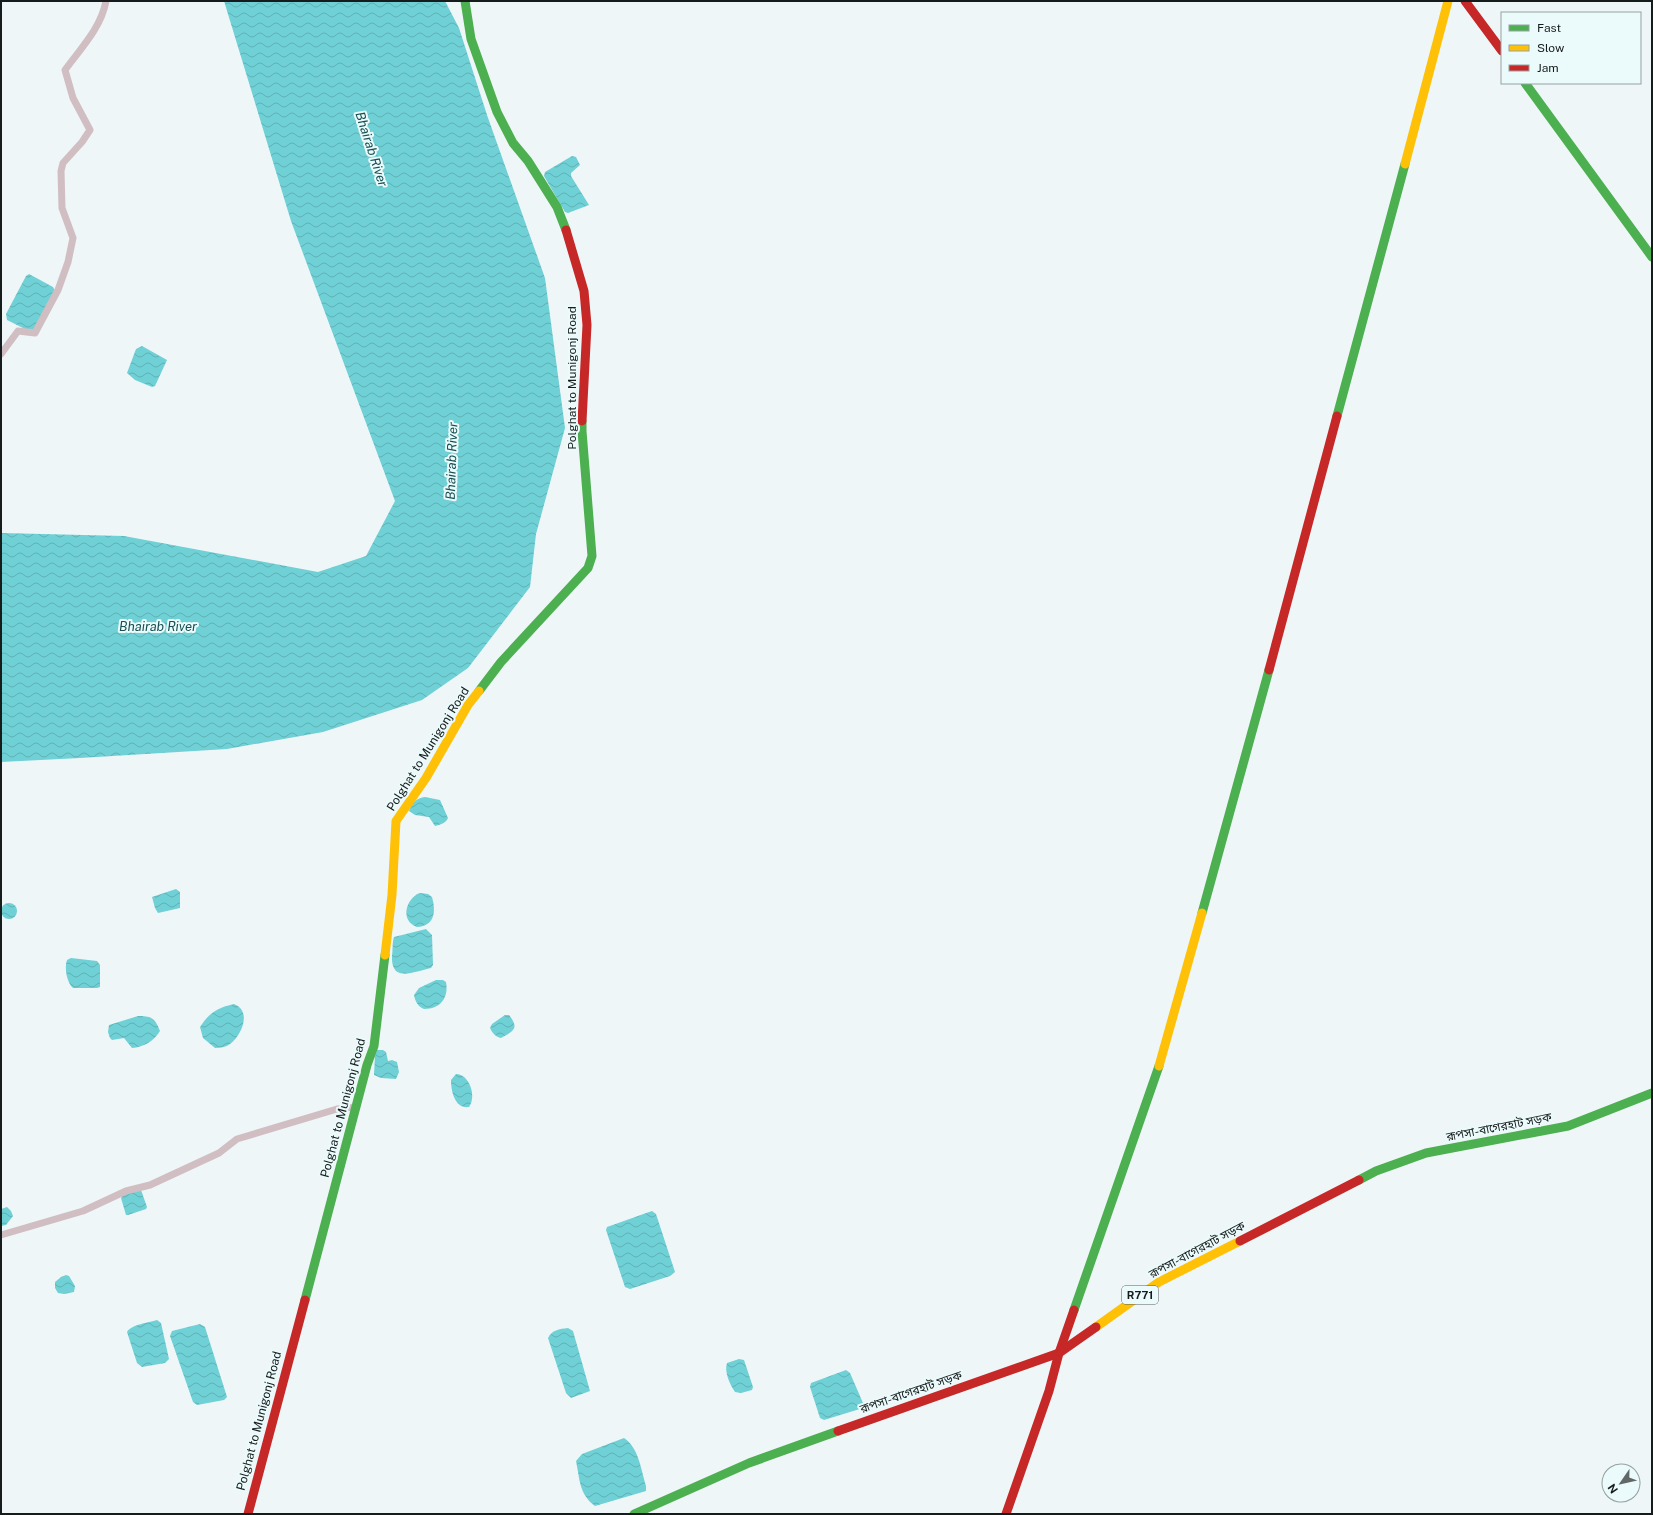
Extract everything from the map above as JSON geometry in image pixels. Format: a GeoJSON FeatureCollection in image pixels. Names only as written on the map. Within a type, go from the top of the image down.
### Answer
{"type":"FeatureCollection","features":[{"type":"Feature","properties":{"kind":"street"},"geometry":{"type":"LineString","coordinates":[[1,354],[18,331],[35,334],[58,290],[68,262],[73,238],[62,208],[61,171],[63,164],[90,130],[73,98],[65,70],[96,28],[106,1]]}},
{"type":"Feature","properties":{"kind":"street","name":"Polghat to Munigonj Road"},"geometry":{"type":"LineString","coordinates":[[248,1514],[367,1065],[374,1046],[392,895],[396,821],[426,778],[468,705],[501,662],[588,568],[592,556],[582,431],[587,325],[584,291],[573,251],[557,207],[528,161],[513,143],[497,112],[471,39],[465,1]]}},
{"type":"Feature","properties":{"kind":"street"},"geometry":{"type":"LineString","coordinates":[[1006,1514],[1049,1391],[1059,1353],[1164,1051],[1294,579],[1448,1]]}},
{"type":"Feature","properties":{"kind":"street"},"geometry":{"type":"LineString","coordinates":[[1466,1],[1501,50]]}},
{"type":"Feature","properties":{"kind":"street"},"geometry":{"type":"LineString","coordinates":[[1526,84],[1652,257]]}},
{"type":"Feature","properties":{"kind":"street","name":"রূপসা-বাগেরহাট সড়ক"},"geometry":{"type":"LineString","coordinates":[[634,1514],[749,1463],[1059,1353],[1159,1282],[1376,1172],[1426,1154],[1568,1126],[1652,1093]]}},
{"type":"Feature","properties":{"kind":"street"},"geometry":{"type":"LineString","coordinates":[[1,1234],[83,1211],[126,1191],[150,1185],[219,1153],[238,1140],[337,1109],[356,1107]]}},
{"type":"Feature","properties":{"kind":"water","name":"Bhairab River"},"geometry":{"type":"Polygon","coordinates":[[[224,1],[445,1],[459,28],[487,115],[545,278],[565,428],[536,534],[530,587],[468,668],[422,700],[323,732],[227,749],[1,762],[1,533],[124,536],[318,572],[366,556],[395,501],[291,221],[224,1]]]}},
{"type":"Feature","properties":{"kind":"water"},"geometry":{"type":"Polygon","coordinates":[[[572,156],[576,157],[580,165],[571,173],[571,176],[589,205],[568,213],[565,212],[544,176],[545,172],[572,156]]]}},
{"type":"Feature","properties":{"kind":"water"},"geometry":{"type":"Polygon","coordinates":[[[29,274],[53,287],[55,291],[33,331],[31,332],[7,320],[6,314],[26,276],[29,274]]]}},
{"type":"Feature","properties":{"kind":"water"},"geometry":{"type":"Polygon","coordinates":[[[142,346],[167,360],[155,386],[152,387],[135,380],[127,373],[136,349],[142,346]]]}},
{"type":"Feature","properties":{"kind":"water"},"geometry":{"type":"Polygon","coordinates":[[[425,797],[440,800],[448,818],[447,820],[435,826],[429,817],[415,815],[409,811],[415,801],[419,798],[425,797]]]}},
{"type":"Feature","properties":{"kind":"water"},"geometry":{"type":"Polygon","coordinates":[[[176,889],[180,892],[180,908],[158,913],[152,897],[176,889]]]}},
{"type":"Feature","properties":{"kind":"water"},"geometry":{"type":"Polygon","coordinates":[[[420,893],[428,894],[432,897],[434,912],[431,921],[428,924],[417,927],[408,920],[406,910],[411,900],[420,893]]]}},
{"type":"Feature","properties":{"kind":"water"},"geometry":{"type":"Polygon","coordinates":[[[6,903],[12,903],[17,908],[15,917],[12,919],[6,919],[1,914],[1,908],[6,903]]]}},
{"type":"Feature","properties":{"kind":"water"},"geometry":{"type":"Polygon","coordinates":[[[426,929],[432,935],[433,965],[431,968],[417,972],[404,974],[399,973],[395,970],[393,964],[392,956],[394,937],[426,929]]]}},
{"type":"Feature","properties":{"kind":"water"},"geometry":{"type":"Polygon","coordinates":[[[71,958],[97,961],[100,965],[100,987],[73,988],[71,986],[66,971],[66,963],[67,960],[71,958]]]}},
{"type":"Feature","properties":{"kind":"water"},"geometry":{"type":"Polygon","coordinates":[[[436,980],[443,980],[446,982],[447,988],[445,998],[435,1007],[424,1009],[420,1007],[417,1004],[414,995],[419,988],[436,980]]]}},
{"type":"Feature","properties":{"kind":"water"},"geometry":{"type":"Polygon","coordinates":[[[234,1004],[243,1012],[244,1017],[241,1029],[230,1044],[215,1048],[203,1038],[200,1027],[214,1011],[234,1004]]]}},
{"type":"Feature","properties":{"kind":"water"},"geometry":{"type":"Polygon","coordinates":[[[505,1015],[509,1015],[514,1024],[514,1029],[501,1038],[497,1037],[490,1028],[492,1024],[505,1015]]]}},
{"type":"Feature","properties":{"kind":"water"},"geometry":{"type":"Polygon","coordinates":[[[138,1016],[150,1017],[155,1021],[160,1031],[152,1041],[132,1048],[124,1038],[112,1040],[110,1038],[108,1032],[109,1025],[138,1016]]]}},
{"type":"Feature","properties":{"kind":"water"},"geometry":{"type":"Polygon","coordinates":[[[377,1050],[383,1050],[386,1052],[388,1061],[392,1060],[397,1062],[399,1072],[396,1079],[381,1078],[374,1075],[375,1056],[377,1050]]]}},
{"type":"Feature","properties":{"kind":"water"},"geometry":{"type":"Polygon","coordinates":[[[456,1074],[465,1078],[470,1086],[472,1097],[469,1107],[460,1105],[453,1094],[451,1080],[456,1074]]]}},
{"type":"Feature","properties":{"kind":"water"},"geometry":{"type":"Polygon","coordinates":[[[141,1190],[147,1207],[146,1209],[126,1215],[121,1198],[123,1195],[141,1190]]]}},
{"type":"Feature","properties":{"kind":"water"},"geometry":{"type":"Polygon","coordinates":[[[7,1207],[13,1216],[6,1225],[1,1226],[1,1209],[7,1207]]]}},
{"type":"Feature","properties":{"kind":"water"},"geometry":{"type":"Polygon","coordinates":[[[652,1211],[656,1214],[675,1272],[670,1276],[630,1289],[625,1287],[606,1230],[607,1227],[652,1211]]]}},
{"type":"Feature","properties":{"kind":"water"},"geometry":{"type":"Polygon","coordinates":[[[66,1275],[69,1276],[75,1286],[74,1292],[64,1294],[58,1293],[55,1288],[55,1282],[66,1275]]]}},
{"type":"Feature","properties":{"kind":"water"},"geometry":{"type":"Polygon","coordinates":[[[157,1320],[161,1323],[169,1359],[165,1363],[142,1367],[137,1363],[127,1332],[136,1325],[157,1320]]]}},
{"type":"Feature","properties":{"kind":"water"},"geometry":{"type":"Polygon","coordinates":[[[200,1324],[205,1327],[227,1397],[224,1400],[197,1405],[193,1402],[170,1336],[172,1331],[200,1324]]]}},
{"type":"Feature","properties":{"kind":"water"},"geometry":{"type":"Polygon","coordinates":[[[568,1328],[573,1331],[590,1391],[571,1398],[566,1393],[548,1338],[556,1330],[568,1328]]]}},
{"type":"Feature","properties":{"kind":"water"},"geometry":{"type":"Polygon","coordinates":[[[739,1359],[744,1360],[753,1387],[752,1390],[741,1393],[735,1392],[733,1389],[729,1382],[726,1370],[727,1363],[739,1359]]]}},
{"type":"Feature","properties":{"kind":"water"},"geometry":{"type":"Polygon","coordinates":[[[846,1370],[850,1373],[863,1403],[863,1408],[824,1420],[820,1418],[810,1387],[811,1383],[846,1370]]]}},
{"type":"Feature","properties":{"kind":"water"},"geometry":{"type":"Polygon","coordinates":[[[624,1438],[633,1447],[636,1453],[641,1466],[646,1491],[595,1506],[586,1497],[583,1491],[576,1461],[582,1454],[624,1438]]]}},
{"type":"Feature","properties":{"kind":"traffic: fast"},"geometry":{"type":"LineString","coordinates":[[465,1],[471,39],[497,112],[513,143],[528,161],[557,207],[566,230]]}},
{"type":"Feature","properties":{"kind":"traffic: fast"},"geometry":{"type":"LineString","coordinates":[[1526,84],[1652,257]]}},
{"type":"Feature","properties":{"kind":"traffic: fast"},"geometry":{"type":"LineString","coordinates":[[1337,416],[1405,164]]}},
{"type":"Feature","properties":{"kind":"traffic: fast"},"geometry":{"type":"LineString","coordinates":[[479,691],[501,662],[588,568],[592,556],[582,421]]}},
{"type":"Feature","properties":{"kind":"traffic: fast"},"geometry":{"type":"LineString","coordinates":[[1202,913],[1269,670]]}},
{"type":"Feature","properties":{"kind":"traffic: fast"},"geometry":{"type":"LineString","coordinates":[[305,1300],[367,1065],[374,1046],[385,955]]}},
{"type":"Feature","properties":{"kind":"traffic: fast"},"geometry":{"type":"LineString","coordinates":[[1074,1310],[1159,1066]]}},
{"type":"Feature","properties":{"kind":"traffic: fast"},"geometry":{"type":"LineString","coordinates":[[1359,1180],[1376,1171],[1426,1153],[1568,1126],[1652,1093]]}},
{"type":"Feature","properties":{"kind":"traffic: fast"},"geometry":{"type":"LineString","coordinates":[[634,1514],[749,1463],[838,1431]]}},
{"type":"Feature","properties":{"kind":"traffic: slow"},"geometry":{"type":"LineString","coordinates":[[1405,164],[1448,1]]}},
{"type":"Feature","properties":{"kind":"traffic: slow"},"geometry":{"type":"LineString","coordinates":[[385,955],[392,895],[396,821],[426,778],[468,705],[479,691]]}},
{"type":"Feature","properties":{"kind":"traffic: slow"},"geometry":{"type":"LineString","coordinates":[[1159,1066],[1202,913]]}},
{"type":"Feature","properties":{"kind":"traffic: slow"},"geometry":{"type":"LineString","coordinates":[[1096,1327],[1159,1282],[1240,1241]]}},
{"type":"Feature","properties":{"kind":"traffic: jam"},"geometry":{"type":"LineString","coordinates":[[1465,1],[1501,50]]}},
{"type":"Feature","properties":{"kind":"traffic: jam"},"geometry":{"type":"LineString","coordinates":[[566,230],[584,291],[587,325],[582,421]]}},
{"type":"Feature","properties":{"kind":"traffic: jam"},"geometry":{"type":"LineString","coordinates":[[1269,670],[1337,416]]}},
{"type":"Feature","properties":{"kind":"traffic: jam"},"geometry":{"type":"LineString","coordinates":[[1240,1241],[1359,1180]]}},
{"type":"Feature","properties":{"kind":"traffic: jam"},"geometry":{"type":"LineString","coordinates":[[248,1514],[305,1300]]}},
{"type":"Feature","properties":{"kind":"traffic: jam"},"geometry":{"type":"LineString","coordinates":[[1006,1514],[1049,1391],[1059,1353],[1074,1310]]}},
{"type":"Feature","properties":{"kind":"traffic: jam"},"geometry":{"type":"LineString","coordinates":[[838,1431],[1059,1353],[1096,1327]]}}]}
